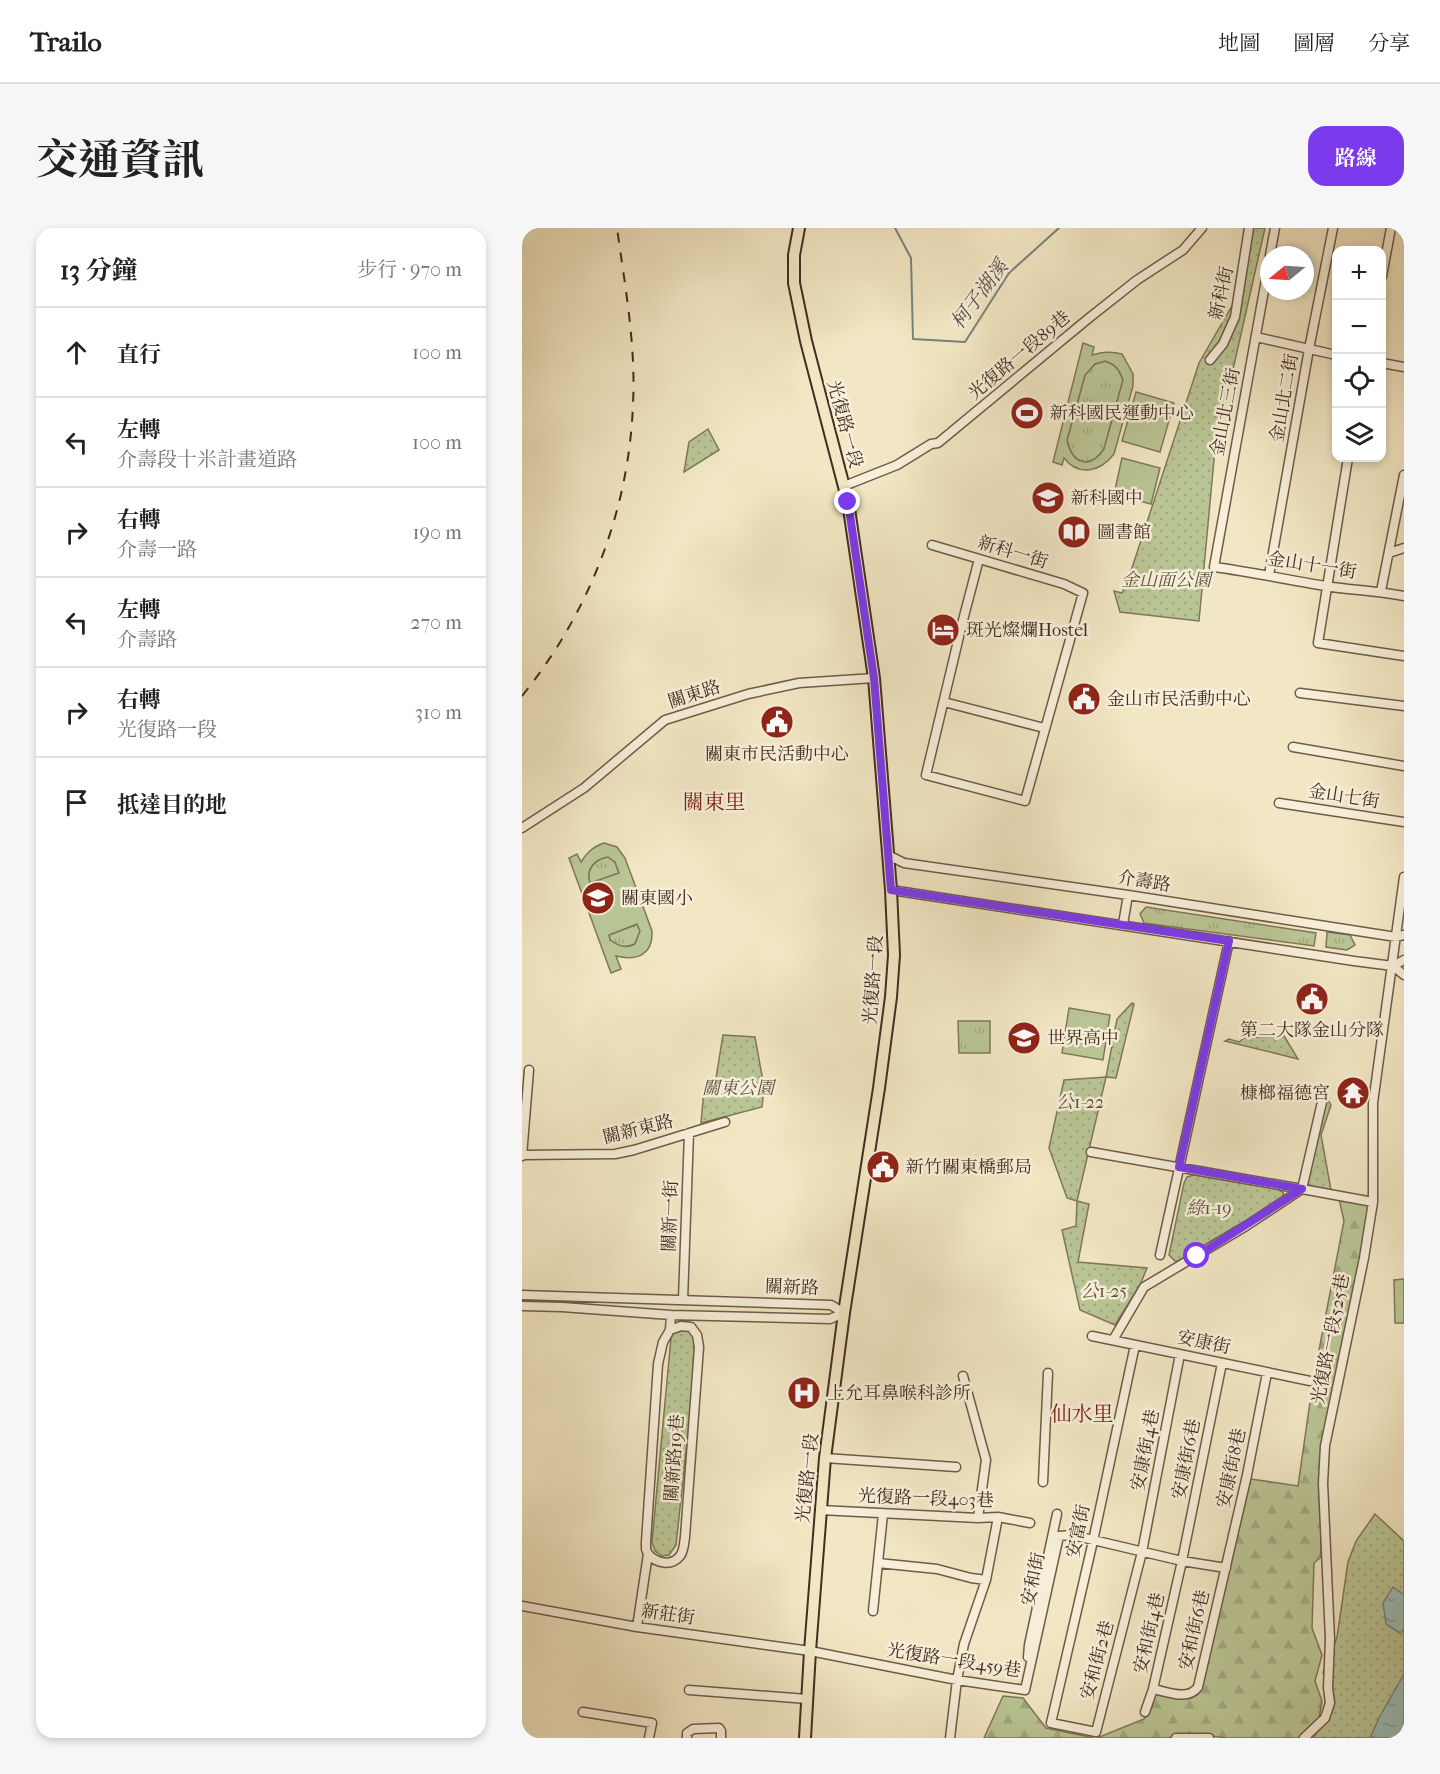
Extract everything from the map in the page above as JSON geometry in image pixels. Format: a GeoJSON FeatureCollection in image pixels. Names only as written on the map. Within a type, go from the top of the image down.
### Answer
{"type":"FeatureCollection","features":[{"type":"Feature","properties":{"kind":"main road","name":"光復路一段"},"geometry":{"type":"LineString","coordinates":[[799,228],[794,255],[795,283],[806,341],[848,502],[874,678],[894,955],[879,1088],[844,1313],[825,1458],[805,1738]]}},
{"type":"Feature","properties":{"kind":"street","name":"光復路一段89巷"},"geometry":{"type":"LineString","coordinates":[[844,486],[897,465],[931,444],[938,443],[1137,280],[1183,250],[1202,228]]}},
{"type":"Feature","properties":{"kind":"street","name":"新科街"},"geometry":{"type":"LineString","coordinates":[[1210,360],[1223,344],[1235,317],[1250,228]]}},
{"type":"Feature","properties":{"kind":"street"},"geometry":{"type":"LineString","coordinates":[[1272,246],[1275,228]]}},
{"type":"Feature","properties":{"kind":"street","name":"金山北二街"},"geometry":{"type":"LineString","coordinates":[[1269,575],[1333,228]]}},
{"type":"Feature","properties":{"kind":"street"},"geometry":{"type":"LineString","coordinates":[[1386,255],[1391,228]]}},
{"type":"Feature","properties":{"kind":"street","name":"金山北三街"},"geometry":{"type":"LineString","coordinates":[[1214,567],[1263,300]]}},
{"type":"Feature","properties":{"kind":"street"},"geometry":{"type":"LineString","coordinates":[[1257,338],[1332,354]]}},
{"type":"Feature","properties":{"kind":"street"},"geometry":{"type":"LineString","coordinates":[[1386,364],[1404,367]]}},
{"type":"Feature","properties":{"kind":"street"},"geometry":{"type":"LineString","coordinates":[[1347,462],[1318,643],[1404,656]]}},
{"type":"Feature","properties":{"kind":"street"},"geometry":{"type":"LineString","coordinates":[[1381,591],[1404,475]]}},
{"type":"Feature","properties":{"kind":"street","name":"新科一街"},"geometry":{"type":"LineString","coordinates":[[932,545],[1071,586],[1083,593],[1044,728]]}},
{"type":"Feature","properties":{"kind":"street"},"geometry":{"type":"LineString","coordinates":[[1389,553],[1404,548]]}},
{"type":"Feature","properties":{"kind":"street"},"geometry":{"type":"LineString","coordinates":[[944,702],[1044,728],[1025,801],[926,775],[979,559]]}},
{"type":"Feature","properties":{"kind":"street","name":"金山十一街"},"geometry":{"type":"LineString","coordinates":[[1214,567],[1404,596]]}},
{"type":"Feature","properties":{"kind":"street","name":"關東路"},"geometry":{"type":"LineString","coordinates":[[522,828],[584,788],[665,720],[748,694],[790,685],[874,678]]}},
{"type":"Feature","properties":{"kind":"street"},"geometry":{"type":"LineString","coordinates":[[1299,693],[1404,706]]}},
{"type":"Feature","properties":{"kind":"street"},"geometry":{"type":"LineString","coordinates":[[1293,747],[1404,766]]}},
{"type":"Feature","properties":{"kind":"street","name":"金山七街"},"geometry":{"type":"LineString","coordinates":[[1279,803],[1404,822]]}},
{"type":"Feature","properties":{"kind":"street","name":"介壽路"},"geometry":{"type":"LineString","coordinates":[[888,855],[904,863],[1400,936]]}},
{"type":"Feature","properties":{"kind":"street","name":"光復路一段525巷"},"geometry":{"type":"LineString","coordinates":[[1304,1738],[1325,1718],[1330,1703],[1328,1688],[1330,1639],[1323,1483],[1325,1446],[1364,1258],[1373,1202],[1373,1103],[1393,966],[1400,936],[1404,877]]}},
{"type":"Feature","properties":{"kind":"street"},"geometry":{"type":"LineString","coordinates":[[891,890],[1393,966],[1404,975]]}},
{"type":"Feature","properties":{"kind":"street"},"geometry":{"type":"LineString","coordinates":[[1123,924],[1128,895]]}},
{"type":"Feature","properties":{"kind":"street"},"geometry":{"type":"LineString","coordinates":[[1400,936],[1404,944]]}},
{"type":"Feature","properties":{"kind":"street"},"geometry":{"type":"LineString","coordinates":[[1160,1256],[1229,941]]}},
{"type":"Feature","properties":{"kind":"street"},"geometry":{"type":"LineString","coordinates":[[1393,966],[1404,960]]}},
{"type":"Feature","properties":{"kind":"street"},"geometry":{"type":"LineString","coordinates":[[522,1155],[529,1070]]}},
{"type":"Feature","properties":{"kind":"street"},"geometry":{"type":"LineString","coordinates":[[1113,1340],[1144,1287],[1246,1226],[1302,1189],[1322,1102]]}},
{"type":"Feature","properties":{"kind":"street","name":"關新東路"},"geometry":{"type":"LineString","coordinates":[[522,1155],[615,1155],[725,1122]]}},
{"type":"Feature","properties":{"kind":"street","name":"關新一街"},"geometry":{"type":"LineString","coordinates":[[683,1300],[689,1133]]}},
{"type":"Feature","properties":{"kind":"street"},"geometry":{"type":"LineString","coordinates":[[1090,1152],[1373,1202]]}},
{"type":"Feature","properties":{"kind":"street","name":"關新路"},"geometry":{"type":"LineString","coordinates":[[522,1295],[831,1305],[844,1313]]}},
{"type":"Feature","properties":{"kind":"street","name":"關新路"},"geometry":{"type":"LineString","coordinates":[[522,1306],[671,1315],[830,1319],[844,1313]]}},
{"type":"Feature","properties":{"kind":"street","name":"關新路19巷"},"geometry":{"type":"LineString","coordinates":[[637,1627],[648,1554],[646,1542],[658,1364],[663,1342],[670,1330],[671,1315]]}},
{"type":"Feature","properties":{"kind":"street","name":"關新路19巷"},"geometry":{"type":"LineString","coordinates":[[648,1554],[653,1560],[674,1561],[680,1556],[684,1543],[699,1347],[697,1335],[691,1327],[693,1315]]}},
{"type":"Feature","properties":{"kind":"street"},"geometry":{"type":"LineString","coordinates":[[670,1330],[681,1326],[691,1327]]}},
{"type":"Feature","properties":{"kind":"street","name":"安康街"},"geometry":{"type":"LineString","coordinates":[[1092,1336],[1310,1381]]}},
{"type":"Feature","properties":{"kind":"street","name":"安富街"},"geometry":{"type":"LineString","coordinates":[[1051,1723],[1135,1345]]}},
{"type":"Feature","properties":{"kind":"street","name":"安康街4巷"},"geometry":{"type":"LineString","coordinates":[[1142,1552],[1180,1354]]}},
{"type":"Feature","properties":{"kind":"street","name":"安康街6巷"},"geometry":{"type":"LineString","coordinates":[[1182,1562],[1222,1363]]}},
{"type":"Feature","properties":{"kind":"street","name":"安康街8巷"},"geometry":{"type":"LineString","coordinates":[[1226,1568],[1267,1373]]}},
{"type":"Feature","properties":{"kind":"street"},"geometry":{"type":"LineString","coordinates":[[1043,1482],[1048,1374]]}},
{"type":"Feature","properties":{"kind":"street"},"geometry":{"type":"LineString","coordinates":[[963,1376],[986,1460],[978,1518]]}},
{"type":"Feature","properties":{"kind":"street"},"geometry":{"type":"LineString","coordinates":[[825,1458],[957,1467]]}},
{"type":"Feature","properties":{"kind":"street","name":"光復路一段403巷"},"geometry":{"type":"LineString","coordinates":[[820,1510],[998,1517],[1030,1523]]}},
{"type":"Feature","properties":{"kind":"street"},"geometry":{"type":"LineString","coordinates":[[873,1611],[883,1514]]}},
{"type":"Feature","properties":{"kind":"street","name":"光復路一段459巷"},"geometry":{"type":"LineString","coordinates":[[810,1651],[957,1680],[1025,1690],[1029,1645],[1057,1514]]}},
{"type":"Feature","properties":{"kind":"street"},"geometry":{"type":"LineString","coordinates":[[950,1738],[964,1644],[986,1580],[998,1517]]}},
{"type":"Feature","properties":{"kind":"street","name":"安和街"},"geometry":{"type":"LineString","coordinates":[[1025,1690],[1059,1536],[1072,1536],[1182,1562],[1226,1568]]}},
{"type":"Feature","properties":{"kind":"street","name":"安和街2巷"},"geometry":{"type":"LineString","coordinates":[[1051,1723],[1096,1732],[1142,1552]]}},
{"type":"Feature","properties":{"kind":"street","name":"安和街4巷"},"geometry":{"type":"LineString","coordinates":[[1145,1712],[1153,1689],[1182,1562]]}},
{"type":"Feature","properties":{"kind":"street"},"geometry":{"type":"LineString","coordinates":[[878,1563],[937,1569],[986,1580]]}},
{"type":"Feature","properties":{"kind":"street","name":"安和街6巷"},"geometry":{"type":"LineString","coordinates":[[1153,1689],[1186,1695],[1194,1692],[1198,1687],[1226,1568]]}},
{"type":"Feature","properties":{"kind":"street","name":"新莊街"},"geometry":{"type":"LineString","coordinates":[[522,1606],[637,1627],[810,1651]]}},
{"type":"Feature","properties":{"kind":"street"},"geometry":{"type":"LineString","coordinates":[[689,1689],[807,1699]]}},
{"type":"Feature","properties":{"kind":"street"},"geometry":{"type":"LineString","coordinates":[[583,1712],[652,1723],[649,1738]]}},
{"type":"Feature","properties":{"kind":"street"},"geometry":{"type":"LineString","coordinates":[[687,1738],[687,1733],[693,1729],[707,1728],[719,1728],[721,1738]]}},
{"type":"Feature","properties":{"kind":"street"},"geometry":{"type":"LineString","coordinates":[[1176,1738],[1209,1738]]}},
{"type":"Feature","properties":{"kind":"green space","name":"金山面公園"},"geometry":{"type":"Polygon","coordinates":[[[1246,228],[1265,228],[1215,449],[1199,621],[1120,612],[1114,591],[1122,593],[1131,571],[1199,363],[1233,304],[1246,228]]]}},
{"type":"Feature","properties":{"kind":"green space"},"geometry":{"type":"Polygon","coordinates":[[[1083,343],[1094,347],[1092,355],[1107,352],[1122,354],[1133,374],[1133,386],[1114,454],[1102,465],[1089,470],[1076,468],[1064,458],[1062,465],[1053,462],[1083,343]],[[1105,361],[1095,364],[1085,375],[1067,440],[1073,454],[1082,461],[1093,460],[1104,449],[1123,380],[1117,368],[1105,361]]]}},
{"type":"Feature","properties":{"kind":"green space"},"geometry":{"type":"Polygon","coordinates":[[[1105,361],[1117,368],[1123,380],[1104,449],[1093,460],[1082,461],[1073,454],[1067,440],[1085,375],[1095,364],[1105,361]]]}},
{"type":"Feature","properties":{"kind":"green space"},"geometry":{"type":"Polygon","coordinates":[[[1136,392],[1174,403],[1160,452],[1122,441],[1136,392]]]}},
{"type":"Feature","properties":{"kind":"green space"},"geometry":{"type":"Polygon","coordinates":[[[708,429],[719,450],[684,472],[689,442],[708,429]]]}},
{"type":"Feature","properties":{"kind":"green space"},"geometry":{"type":"Polygon","coordinates":[[[1122,458],[1160,468],[1151,504],[1114,494],[1122,458]]]}},
{"type":"Feature","properties":{"kind":"green space"},"geometry":{"type":"Polygon","coordinates":[[[604,843],[617,847],[625,858],[652,931],[652,939],[647,951],[631,958],[616,956],[621,969],[611,973],[569,858],[577,854],[581,862],[591,850],[604,843]],[[608,857],[595,862],[592,866],[589,873],[590,883],[619,873],[615,862],[608,857]],[[637,924],[609,935],[610,940],[622,946],[635,944],[640,931],[637,924]]]}},
{"type":"Feature","properties":{"kind":"green space"},"geometry":{"type":"Polygon","coordinates":[[[608,857],[615,862],[619,873],[590,884],[589,874],[592,866],[608,857]]]}},
{"type":"Feature","properties":{"kind":"green space"},"geometry":{"type":"Polygon","coordinates":[[[1146,907],[1316,933],[1314,946],[1144,923],[1140,914],[1146,907]]]}},
{"type":"Feature","properties":{"kind":"green space"},"geometry":{"type":"Polygon","coordinates":[[[638,924],[640,931],[635,944],[622,946],[610,940],[609,935],[638,924]]]}},
{"type":"Feature","properties":{"kind":"green space"},"geometry":{"type":"Polygon","coordinates":[[[1327,932],[1350,935],[1355,945],[1347,950],[1326,947],[1327,932]]]}},
{"type":"Feature","properties":{"kind":"green space"},"geometry":{"type":"Polygon","coordinates":[[[1132,1003],[1134,1004],[1116,1078],[1106,1077],[1117,1019],[1132,1003]]]}},
{"type":"Feature","properties":{"kind":"green space"},"geometry":{"type":"Polygon","coordinates":[[[1069,1008],[1110,1015],[1103,1060],[1062,1053],[1069,1008]]]}},
{"type":"Feature","properties":{"kind":"green space"},"geometry":{"type":"Polygon","coordinates":[[[958,1021],[990,1021],[990,1053],[959,1053],[958,1021]]]}},
{"type":"Feature","properties":{"kind":"green space","name":"關東公園"},"geometry":{"type":"Polygon","coordinates":[[[723,1035],[755,1037],[764,1087],[762,1107],[701,1123],[704,1090],[714,1090],[723,1035]]]}},
{"type":"Feature","properties":{"kind":"green space"},"geometry":{"type":"Polygon","coordinates":[[[1284,1036],[1298,1059],[1225,1041],[1229,1039],[1239,1042],[1244,1038],[1284,1036]]]}},
{"type":"Feature","properties":{"kind":"green space","name":"公1-22"},"geometry":{"type":"Polygon","coordinates":[[[1106,1077],[1077,1201],[1067,1198],[1049,1148],[1064,1080],[1106,1077]]]}},
{"type":"Feature","properties":{"kind":"green space"},"geometry":{"type":"Polygon","coordinates":[[[1326,1100],[1331,1105],[1321,1135],[1331,1190],[1310,1186],[1307,1181],[1326,1100]]]}},
{"type":"Feature","properties":{"kind":"green space","name":"綠1-19"},"geometry":{"type":"Polygon","coordinates":[[[1194,1175],[1277,1189],[1283,1192],[1284,1197],[1175,1261],[1169,1255],[1184,1183],[1187,1177],[1194,1175]]]}},
{"type":"Feature","properties":{"kind":"green space"},"geometry":{"type":"Polygon","coordinates":[[[1339,1199],[1370,1204],[1335,1385],[1321,1515],[1321,1557],[1314,1563],[1312,1628],[1322,1655],[1315,1681],[1322,1701],[1319,1718],[1306,1733],[1298,1738],[1230,1738],[1184,1734],[1168,1738],[1097,1738],[1144,1719],[1151,1709],[1156,1693],[1186,1698],[1197,1694],[1201,1689],[1251,1479],[1298,1486],[1313,1381],[1344,1221],[1339,1199]]]}},
{"type":"Feature","properties":{"kind":"green space","name":"公1-25"},"geometry":{"type":"Polygon","coordinates":[[[1077,1201],[1089,1204],[1078,1262],[1147,1268],[1140,1285],[1115,1325],[1080,1310],[1062,1230],[1076,1226],[1077,1201]]]}},
{"type":"Feature","properties":{"kind":"green space"},"geometry":{"type":"Polygon","coordinates":[[[1404,1279],[1404,1323],[1395,1323],[1394,1280],[1404,1279]]]}},
{"type":"Feature","properties":{"kind":"green space"},"geometry":{"type":"Polygon","coordinates":[[[684,1327],[696,1331],[698,1340],[676,1545],[669,1555],[662,1556],[655,1551],[652,1542],[671,1338],[675,1331],[684,1327]]]}},
{"type":"Feature","properties":{"kind":"green space"},"geometry":{"type":"Polygon","coordinates":[[[1375,1514],[1404,1541],[1404,1738],[1313,1738],[1328,1716],[1334,1696],[1323,1673],[1337,1637],[1348,1562],[1356,1541],[1375,1514]]]}},
{"type":"Feature","properties":{"kind":"green space"},"geometry":{"type":"Polygon","coordinates":[[[1003,1696],[1023,1698],[1046,1728],[1094,1738],[984,1738],[1003,1696]]]}},
{"type":"Feature","properties":{"kind":"water"},"geometry":{"type":"Polygon","coordinates":[[[1393,1587],[1404,1595],[1404,1630],[1400,1633],[1386,1624],[1383,1603],[1393,1587]]]}},
{"type":"Feature","properties":{"kind":"water"},"geometry":{"type":"Polygon","coordinates":[[[1404,1674],[1404,1738],[1370,1738],[1379,1718],[1404,1674]]]}},
{"type":"Feature","properties":{"kind":"waterway","name":"柯子湖溪"},"geometry":{"type":"LineString","coordinates":[[895,228],[911,258],[913,339],[965,342],[1009,273],[1059,228]]}},
{"type":"Feature","properties":{"kind":"railway"},"geometry":{"type":"LineString","coordinates":[[522,696],[546,664],[586,595],[614,522],[623,483],[630,444],[634,382],[629,316],[617,228]]}},
{"type":"Feature","properties":{"kind":"place","name":"新科國民運動中心"},"geometry":{"type":"Point","coordinates":[1027,413]}},
{"type":"Feature","properties":{"kind":"place","name":"新科國中"},"geometry":{"type":"Point","coordinates":[1048,498]}},
{"type":"Feature","properties":{"kind":"place","name":"圖書館"},"geometry":{"type":"Point","coordinates":[1074,532]}},
{"type":"Feature","properties":{"kind":"place","name":"斑光燦爛Hostel"},"geometry":{"type":"Point","coordinates":[943,630]}},
{"type":"Feature","properties":{"kind":"place","name":"金山市民活動中心"},"geometry":{"type":"Point","coordinates":[1084,699]}},
{"type":"Feature","properties":{"kind":"place","name":"關東市民活動中心"},"geometry":{"type":"Point","coordinates":[777,722]}},
{"type":"Feature","properties":{"kind":"place","name":"關東國小"},"geometry":{"type":"Point","coordinates":[598,898]}},
{"type":"Feature","properties":{"kind":"place","name":"第二大隊金山分隊"},"geometry":{"type":"Point","coordinates":[1312,999]}},
{"type":"Feature","properties":{"kind":"place","name":"世界高中"},"geometry":{"type":"Point","coordinates":[1024,1038]}},
{"type":"Feature","properties":{"kind":"place","name":"槺榔福德宮"},"geometry":{"type":"Point","coordinates":[1353,1093]}},
{"type":"Feature","properties":{"kind":"place","name":"新竹關東橋郵局"},"geometry":{"type":"Point","coordinates":[883,1167]}},
{"type":"Feature","properties":{"kind":"place","name":"上允耳鼻喉科診所"},"geometry":{"type":"Point","coordinates":[804,1393]}},
{"type":"Feature","properties":{"kind":"district","name":"關東里"},"geometry":{"type":"Point","coordinates":[714,802]}},
{"type":"Feature","properties":{"kind":"district","name":"仙水里"},"geometry":{"type":"Point","coordinates":[1082,1414]}},
{"type":"Feature","properties":{"kind":"route"},"geometry":{"type":"LineString","coordinates":[[848,502],[874,678],[891,890],[1229,941],[1179,1167],[1302,1189],[1197,1256]]}}]}
